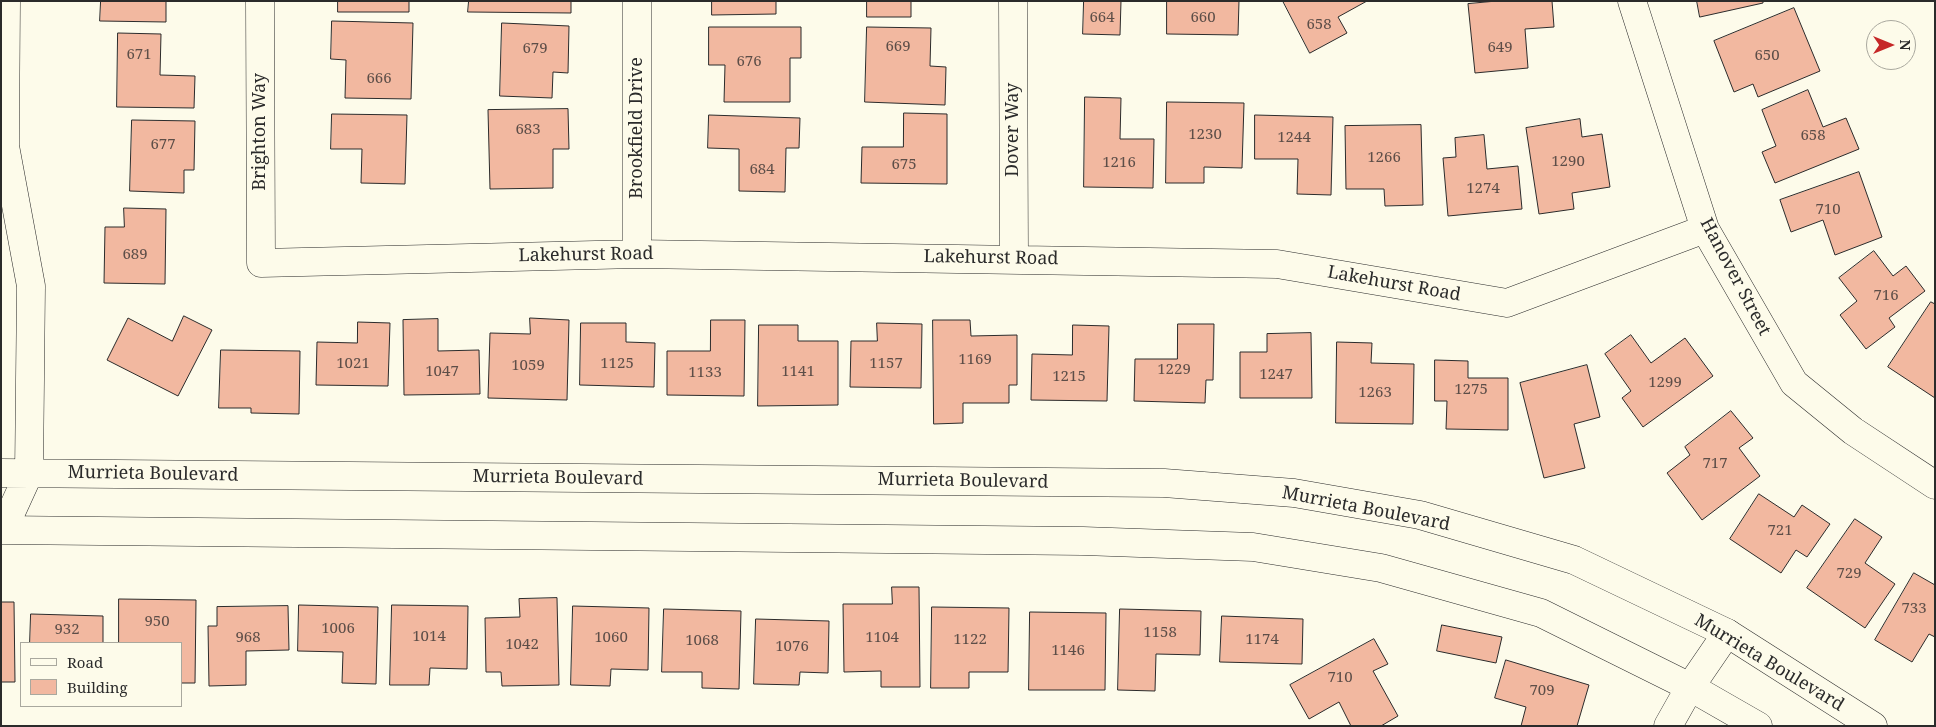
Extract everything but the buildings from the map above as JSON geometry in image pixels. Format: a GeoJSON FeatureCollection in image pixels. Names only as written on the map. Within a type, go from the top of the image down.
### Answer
{"type":"FeatureCollection","features":[{"type":"Feature","properties":{"kind":"main road"},"geometry":{"type":"LineString","coordinates":[[1,176],[5,146],[6,1]]}},
{"type":"Feature","properties":{"kind":"main road","name":"Brighton Way"},"geometry":{"type":"LineString","coordinates":[[260,1],[261,263]]}},
{"type":"Feature","properties":{"kind":"main road","name":"Brookfield Drive"},"geometry":{"type":"LineString","coordinates":[[637,1],[637,254]]}},
{"type":"Feature","properties":{"kind":"main road","name":"Dover Way"},"geometry":{"type":"LineString","coordinates":[[1013,1],[1014,258]]}},
{"type":"Feature","properties":{"kind":"main road","name":"Hanover Street"},"geometry":{"type":"LineString","coordinates":[[1632,1],[1705,230],[1794,383],[1853,431],[1935,485]]}},
{"type":"Feature","properties":{"kind":"main road"},"geometry":{"type":"LineString","coordinates":[[5,146],[31,286],[29,472],[2,528],[1083,541],[1253,547],[1381,568],[1540,613],[1690,687],[1758,726]]}},
{"type":"Feature","properties":{"kind":"main road","name":"Lakehurst Road"},"geometry":{"type":"LineString","coordinates":[[261,263],[637,254],[1014,258],[1277,264],[1507,303],[1705,230]]}},
{"type":"Feature","properties":{"kind":"main road","name":"Murrieta Boulevard"},"geometry":{"type":"LineString","coordinates":[[1,473],[1164,483],[1294,494],[1420,515],[1574,560],[1727,634],[1873,726]]}},
{"type":"Feature","properties":{"kind":"main road"},"geometry":{"type":"LineString","coordinates":[[1668,726],[1690,687],[1727,634]]}}]}
